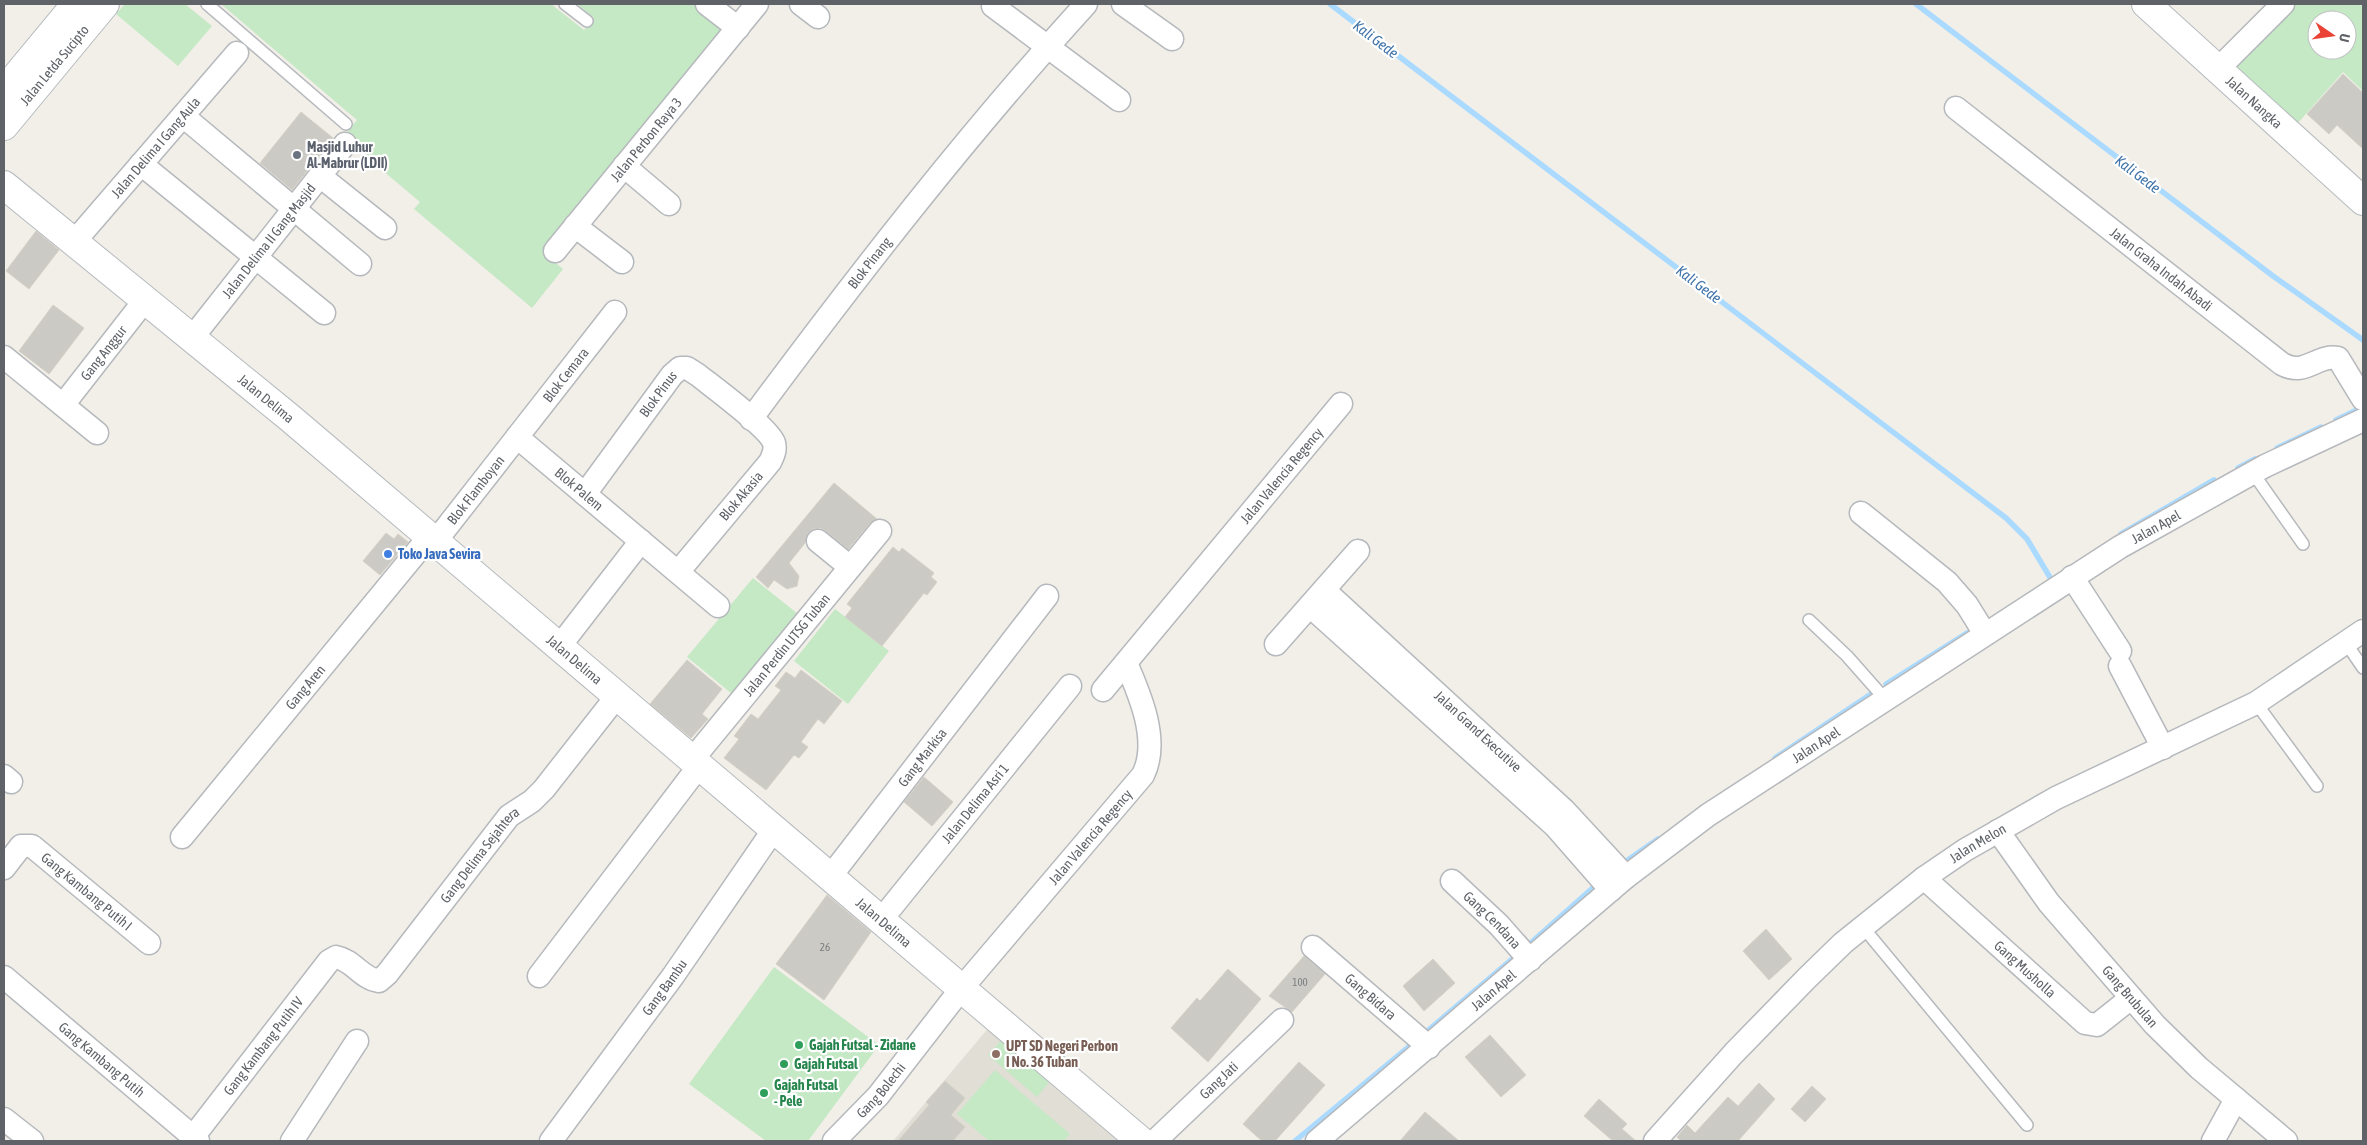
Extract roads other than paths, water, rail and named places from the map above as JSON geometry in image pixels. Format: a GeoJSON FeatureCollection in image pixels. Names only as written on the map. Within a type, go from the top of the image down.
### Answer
{"type":"FeatureCollection","features":[{"type":"Feature","properties":{"kind":"street","name":"Jalan Letda Sucipto"},"geometry":{"type":"LineString","coordinates":[[4,91],[76,4]]}},
{"type":"Feature","properties":{"kind":"street","name":"Jalan Letda Sucipto"},"geometry":{"type":"LineString","coordinates":[[4,126],[105,4]]}},
{"type":"Feature","properties":{"kind":"street"},"geometry":{"type":"LineString","coordinates":[[707,4],[738,28]]}},
{"type":"Feature","properties":{"kind":"street","name":"Jalan Perbon Raya 3"},"geometry":{"type":"LineString","coordinates":[[555,251],[758,4]]}},
{"type":"Feature","properties":{"kind":"street","name":"Blok Pinang"},"geometry":{"type":"LineString","coordinates":[[751,419],[829,313],[992,110],[1086,4]]}},
{"type":"Feature","properties":{"kind":"street"},"geometry":{"type":"LineString","coordinates":[[1123,4],[1172,39]]}},
{"type":"Feature","properties":{"kind":"street","name":"Jalan Nangka"},"geometry":{"type":"LineString","coordinates":[[2146,4],[2363,201]]}},
{"type":"Feature","properties":{"kind":"street"},"geometry":{"type":"LineString","coordinates":[[2218,69],[2283,4]]}},
{"type":"Feature","properties":{"kind":"street"},"geometry":{"type":"LineString","coordinates":[[993,6],[1119,100]]}},
{"type":"Feature","properties":{"kind":"street","name":"Jalan Delima I Gang Aula"},"geometry":{"type":"LineString","coordinates":[[74,242],[237,53]]}},
{"type":"Feature","properties":{"kind":"street","name":"Jalan Graha Indah Abadi"},"geometry":{"type":"LineString","coordinates":[[1956,108],[2282,364],[2289,368],[2299,368],[2331,358],[2338,358],[2363,399]]}},
{"type":"Feature","properties":{"kind":"street"},"geometry":{"type":"LineString","coordinates":[[183,116],[360,264]]}},
{"type":"Feature","properties":{"kind":"street","name":"Jalan Delima II Gang Masjid"},"geometry":{"type":"LineString","coordinates":[[192,338],[320,176],[346,134]]}},
{"type":"Feature","properties":{"kind":"street"},"geometry":{"type":"LineString","coordinates":[[141,164],[324,313]]}},
{"type":"Feature","properties":{"kind":"street"},"geometry":{"type":"LineString","coordinates":[[624,166],[669,204]]}},
{"type":"Feature","properties":{"kind":"street"},"geometry":{"type":"LineString","coordinates":[[320,176],[385,228]]}},
{"type":"Feature","properties":{"kind":"street","name":"Jalan Delima"},"geometry":{"type":"LineString","coordinates":[[4,185],[192,338],[1141,1141]]}},
{"type":"Feature","properties":{"kind":"street"},"geometry":{"type":"LineString","coordinates":[[575,226],[622,262]]}},
{"type":"Feature","properties":{"kind":"street","name":"Gang Anggur"},"geometry":{"type":"LineString","coordinates":[[63,405],[145,300]]}},
{"type":"Feature","properties":{"kind":"street","name":"Blok Cemara"},"geometry":{"type":"LineString","coordinates":[[517,437],[615,312]]}},
{"type":"Feature","properties":{"kind":"street"},"geometry":{"type":"LineString","coordinates":[[4,357],[97,433]]}},
{"type":"Feature","properties":{"kind":"street","name":"Blok Pinus"},"geometry":{"type":"LineString","coordinates":[[586,494],[672,375],[680,368],[687,368],[698,375],[751,419]]}},
{"type":"Feature","properties":{"kind":"street","name":"Jalan Valencia Regency"},"geometry":{"type":"LineString","coordinates":[[1103,690],[1341,404]]}},
{"type":"Feature","properties":{"kind":"street","name":"Blok Akasia"},"geometry":{"type":"LineString","coordinates":[[678,572],[772,457],[774,447],[770,437],[751,419]]}},
{"type":"Feature","properties":{"kind":"street","name":"Jalan Apel"},"geometry":{"type":"LineString","coordinates":[[1318,1141],[1429,1047],[1524,953],[1708,815],[2072,577],[2168,519],[2253,473],[2363,420]]}},
{"type":"Feature","properties":{"kind":"street","name":"Blok Palem"},"geometry":{"type":"LineString","coordinates":[[517,437],[641,541]]}},
{"type":"Feature","properties":{"kind":"street","name":"Blok Flamboyan"},"geometry":{"type":"LineString","coordinates":[[432,540],[517,437]]}},
{"type":"Feature","properties":{"kind":"street"},"geometry":{"type":"LineString","coordinates":[[1861,513],[1947,582],[1968,605],[1985,634]]}},
{"type":"Feature","properties":{"kind":"street","name":"Jalan Perdin UTSG Tuban"},"geometry":{"type":"LineString","coordinates":[[539,976],[695,763],[880,531]]}},
{"type":"Feature","properties":{"kind":"street","name":"Gang Aren"},"geometry":{"type":"LineString","coordinates":[[182,837],[432,540]]}},
{"type":"Feature","properties":{"kind":"street"},"geometry":{"type":"LineString","coordinates":[[558,647],[641,541],[718,606]]}},
{"type":"Feature","properties":{"kind":"street"},"geometry":{"type":"LineString","coordinates":[[818,541],[850,567]]}},
{"type":"Feature","properties":{"kind":"street"},"geometry":{"type":"LineString","coordinates":[[1276,644],[1358,551]]}},
{"type":"Feature","properties":{"kind":"street"},"geometry":{"type":"LineString","coordinates":[[2072,577],[2120,658],[2163,748]]}},
{"type":"Feature","properties":{"kind":"street","name":"Gang Markisa"},"geometry":{"type":"LineString","coordinates":[[830,877],[1047,596]]}},
{"type":"Feature","properties":{"kind":"street","name":"Jalan Grand Executive"},"geometry":{"type":"LineString","coordinates":[[1317,598],[1462,729],[1564,810],[1595,856],[1618,884]]}},
{"type":"Feature","properties":{"kind":"street","name":"Jalan Melon"},"geometry":{"type":"LineString","coordinates":[[1655,1141],[1734,1053],[1807,978],[1862,926],[1924,878],[1998,831],[2056,798],[2256,703],[2355,637]]}},
{"type":"Feature","properties":{"kind":"street","name":"Jalan Valencia Regency"},"geometry":{"type":"LineString","coordinates":[[961,989],[1143,775],[1148,753],[1146,725],[1138,690],[1126,663]]}},
{"type":"Feature","properties":{"kind":"street","name":"Jalan Delima Asri 1"},"geometry":{"type":"LineString","coordinates":[[881,920],[1070,686]]}},
{"type":"Feature","properties":{"kind":"street","name":"Gang Delima Sejahtera"},"geometry":{"type":"LineString","coordinates":[[336,957],[344,959],[372,980],[379,980],[387,974],[509,816],[532,801],[544,789],[617,696]]}},
{"type":"Feature","properties":{"kind":"street","name":"Gang Bambu"},"geometry":{"type":"LineString","coordinates":[[551,1141],[673,976],[774,829]]}},
{"type":"Feature","properties":{"kind":"street","name":"Gang Brubulan"},"geometry":{"type":"LineString","coordinates":[[1998,831],[2054,910],[2172,1044],[2286,1141]]}},
{"type":"Feature","properties":{"kind":"street","name":"Gang Kambang Putih I"},"geometry":{"type":"LineString","coordinates":[[4,868],[21,846],[32,846],[149,943]]}},
{"type":"Feature","properties":{"kind":"street","name":"Gang Musholla"},"geometry":{"type":"LineString","coordinates":[[1924,878],[2086,1023],[2097,1025],[2130,998]]}},
{"type":"Feature","properties":{"kind":"street","name":"Gang Cendana"},"geometry":{"type":"LineString","coordinates":[[1452,881],[1524,953]]}},
{"type":"Feature","properties":{"kind":"street","name":"Gang Bidara"},"geometry":{"type":"LineString","coordinates":[[1313,947],[1429,1047]]}},
{"type":"Feature","properties":{"kind":"street","name":"Gang Kambang Putih IV"},"geometry":{"type":"LineString","coordinates":[[196,1139],[325,965],[336,957]]}},
{"type":"Feature","properties":{"kind":"street","name":"Gang Kambang Putih"},"geometry":{"type":"LineString","coordinates":[[6,985],[196,1139]]}},
{"type":"Feature","properties":{"kind":"street","name":"Gang Bolechi"},"geometry":{"type":"LineString","coordinates":[[834,1141],[878,1096],[961,989]]}},
{"type":"Feature","properties":{"kind":"street","name":"Gang Jati"},"geometry":{"type":"LineString","coordinates":[[1155,1141],[1282,1020]]}},
{"type":"Feature","properties":{"kind":"street"},"geometry":{"type":"LineString","coordinates":[[292,1141],[357,1041]]}},
{"type":"Feature","properties":{"kind":"street"},"geometry":{"type":"LineString","coordinates":[[2213,1141],[2236,1099]]}},
{"type":"Feature","properties":{"kind":"street"},"geometry":{"type":"LineString","coordinates":[[4,1119],[32,1141]]}},
{"type":"Feature","properties":{"kind":"lane"},"geometry":{"type":"LineString","coordinates":[[207,4],[346,134]]}},
{"type":"Feature","properties":{"kind":"lane"},"geometry":{"type":"LineString","coordinates":[[565,4],[587,21]]}},
{"type":"Feature","properties":{"kind":"lane"},"geometry":{"type":"LineString","coordinates":[[2253,473],[2303,544]]}},
{"type":"Feature","properties":{"kind":"lane"},"geometry":{"type":"LineString","coordinates":[[1809,620],[1847,656],[1885,699]]}},
{"type":"Feature","properties":{"kind":"lane"},"geometry":{"type":"LineString","coordinates":[[2355,637],[2363,668]]}},
{"type":"Feature","properties":{"kind":"lane"},"geometry":{"type":"LineString","coordinates":[[2256,703],[2317,786]]}},
{"type":"Feature","properties":{"kind":"lane"},"geometry":{"type":"LineString","coordinates":[[1862,926],[2027,1125]]}},
{"type":"Feature","properties":{"kind":"waterway","name":"Kali Gede"},"geometry":{"type":"LineString","coordinates":[[1330,4],[2006,518],[2027,539],[2051,579]]}},
{"type":"Feature","properties":{"kind":"waterway","name":"Kali Gede"},"geometry":{"type":"LineString","coordinates":[[1916,4],[2273,276],[2363,340]]}},
{"type":"Feature","properties":{"kind":"waterway"},"geometry":{"type":"LineString","coordinates":[[2336,420],[2363,407]]}},
{"type":"Feature","properties":{"kind":"waterway"},"geometry":{"type":"LineString","coordinates":[[2277,448],[2321,427]]}},
{"type":"Feature","properties":{"kind":"waterway"},"geometry":{"type":"LineString","coordinates":[[2238,468],[2255,459]]}},
{"type":"Feature","properties":{"kind":"waterway"},"geometry":{"type":"LineString","coordinates":[[2121,534],[2214,480]]}},
{"type":"Feature","properties":{"kind":"waterway"},"geometry":{"type":"LineString","coordinates":[[1886,684],[1967,633]]}},
{"type":"Feature","properties":{"kind":"waterway"},"geometry":{"type":"LineString","coordinates":[[1775,758],[1871,694]]}},
{"type":"Feature","properties":{"kind":"waterway"},"geometry":{"type":"LineString","coordinates":[[1625,862],[1658,839]]}},
{"type":"Feature","properties":{"kind":"waterway"},"geometry":{"type":"LineString","coordinates":[[1525,948],[1596,885]]}},
{"type":"Feature","properties":{"kind":"waterway"},"geometry":{"type":"LineString","coordinates":[[1425,1033],[1518,954]]}},
{"type":"Feature","properties":{"kind":"waterway"},"geometry":{"type":"LineString","coordinates":[[1295,1141],[1412,1044]]}},
{"type":"Feature","properties":{"kind":"place","name":"Masjid Luhur Al-Mabrur (LDII)"},"geometry":{"type":"Point","coordinates":[297,155]}},
{"type":"Feature","properties":{"kind":"place","name":"Toko Java Sevira"},"geometry":{"type":"Point","coordinates":[388,554]}},
{"type":"Feature","properties":{"kind":"place","name":"Gajah Futsal - Zidane"},"geometry":{"type":"Point","coordinates":[799,1045]}},
{"type":"Feature","properties":{"kind":"place","name":"UPT SD Negeri Perbon I No. 36 Tuban"},"geometry":{"type":"Point","coordinates":[996,1054]}},
{"type":"Feature","properties":{"kind":"place","name":"Gajah Futsal"},"geometry":{"type":"Point","coordinates":[784,1064]}},
{"type":"Feature","properties":{"kind":"place","name":"Gajah Futsal - Pele"},"geometry":{"type":"Point","coordinates":[764,1093]}}]}
